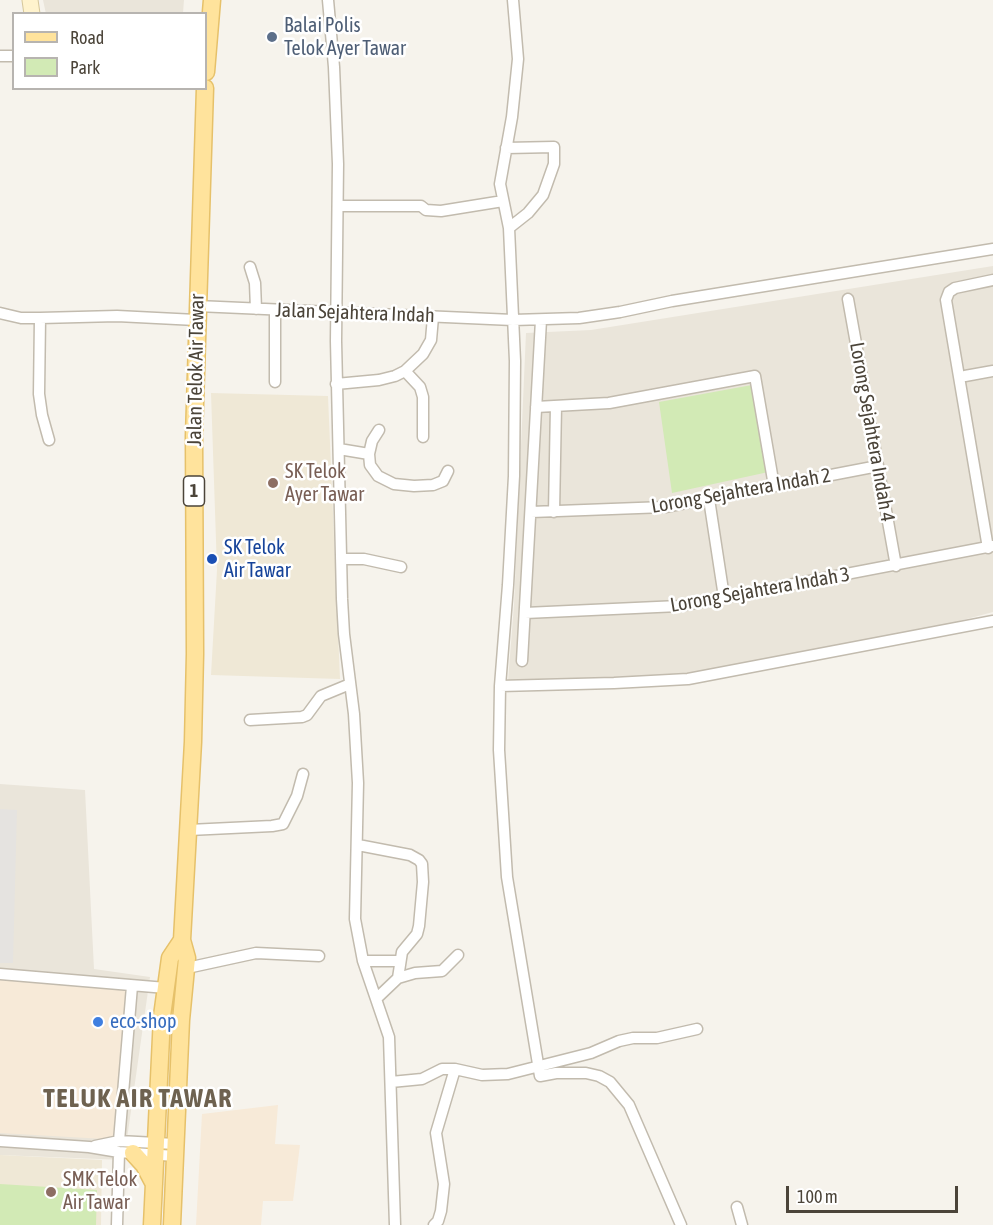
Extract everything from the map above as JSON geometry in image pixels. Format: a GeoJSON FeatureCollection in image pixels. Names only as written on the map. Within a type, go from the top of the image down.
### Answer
{"type":"FeatureCollection","features":[{"type":"Feature","properties":{"kind":"main road"},"geometry":{"type":"LineString","coordinates":[[207,50],[212,0]]}},
{"type":"Feature","properties":{"kind":"main road"},"geometry":{"type":"LineString","coordinates":[[193,90],[203,114]]}},
{"type":"Feature","properties":{"kind":"main road","name":"Jalan Telok Air Tawar"},"geometry":{"type":"LineString","coordinates":[[172,1225],[181,1020],[188,958],[182,940],[189,830],[195,654],[194,436],[205,90]]}},
{"type":"Feature","properties":{"kind":"main road","name":"Jalan Telok Air Tawar"},"geometry":{"type":"LineString","coordinates":[[152,1225],[162,1016],[170,958],[182,940]]}},
{"type":"Feature","properties":{"kind":"main road"},"geometry":{"type":"LineString","coordinates":[[126,1153],[144,1165],[154,1185]]}},
{"type":"Feature","properties":{"kind":"street"},"geometry":{"type":"LineString","coordinates":[[328,0],[335,86],[338,206],[336,384],[341,559],[344,634],[357,755],[355,919],[363,961],[389,1037],[395,1225]]}},
{"type":"Feature","properties":{"kind":"street"},"geometry":{"type":"LineString","coordinates":[[513,0],[518,59],[512,117],[500,184],[509,228],[515,361],[514,477],[500,686],[500,781],[507,877],[540,1076],[586,1073],[610,1082],[629,1105],[681,1225]]}},
{"type":"Feature","properties":{"kind":"street"},"geometry":{"type":"LineString","coordinates":[[506,148],[554,147],[554,164],[543,195],[528,213],[509,228]]}},
{"type":"Feature","properties":{"kind":"street"},"geometry":{"type":"LineString","coordinates":[[338,206],[421,206],[426,210],[441,211],[503,201]]}},
{"type":"Feature","properties":{"kind":"street","name":"Jalan Sejahtera Indah"},"geometry":{"type":"LineString","coordinates":[[0,313],[21,318],[39,318],[256,309],[513,320],[579,318],[993,249]]}},
{"type":"Feature","properties":{"kind":"street"},"geometry":{"type":"LineString","coordinates":[[250,267],[255,283],[256,309]]}},
{"type":"Feature","properties":{"kind":"street"},"geometry":{"type":"LineString","coordinates":[[991,547],[946,300],[949,292],[955,288],[993,280]]}},
{"type":"Feature","properties":{"kind":"street","name":"Lorong Sejahtera Indah 4"},"geometry":{"type":"LineString","coordinates":[[848,299],[896,566]]}},
{"type":"Feature","properties":{"kind":"street"},"geometry":{"type":"LineString","coordinates":[[275,310],[275,382]]}},
{"type":"Feature","properties":{"kind":"street"},"geometry":{"type":"LineString","coordinates":[[336,384],[379,380],[405,371],[423,354],[430,340],[433,317]]}},
{"type":"Feature","properties":{"kind":"street"},"geometry":{"type":"LineString","coordinates":[[39,318],[39,394],[49,440]]}},
{"type":"Feature","properties":{"kind":"street"},"geometry":{"type":"LineString","coordinates":[[522,661],[541,320]]}},
{"type":"Feature","properties":{"kind":"street"},"geometry":{"type":"LineString","coordinates":[[405,371],[420,387],[423,397],[423,437]]}},
{"type":"Feature","properties":{"kind":"street"},"geometry":{"type":"LineString","coordinates":[[965,376],[993,371]]}},
{"type":"Feature","properties":{"kind":"street"},"geometry":{"type":"LineString","coordinates":[[536,407],[609,403],[755,376],[774,486]]}},
{"type":"Feature","properties":{"kind":"street"},"geometry":{"type":"LineString","coordinates":[[554,512],[556,406]]}},
{"type":"Feature","properties":{"kind":"street"},"geometry":{"type":"LineString","coordinates":[[379,430],[372,441],[369,454],[370,465],[378,476],[394,484],[433,485],[442,481],[448,471]]}},
{"type":"Feature","properties":{"kind":"street"},"geometry":{"type":"LineString","coordinates":[[339,449],[369,454]]}},
{"type":"Feature","properties":{"kind":"street","name":"Lorong Sejahtera Indah 2"},"geometry":{"type":"LineString","coordinates":[[531,512],[665,507],[878,466]]}},
{"type":"Feature","properties":{"kind":"street"},"geometry":{"type":"LineString","coordinates":[[709,499],[724,597]]}},
{"type":"Feature","properties":{"kind":"street","name":"Lorong Sejahtera Indah 3"},"geometry":{"type":"LineString","coordinates":[[525,613],[679,606],[991,547]]}},
{"type":"Feature","properties":{"kind":"street"},"geometry":{"type":"LineString","coordinates":[[341,559],[364,559],[401,567]]}},
{"type":"Feature","properties":{"kind":"street"},"geometry":{"type":"LineString","coordinates":[[500,686],[688,679],[993,621]]}},
{"type":"Feature","properties":{"kind":"street"},"geometry":{"type":"LineString","coordinates":[[250,720],[302,717],[307,715],[321,696],[350,684]]}},
{"type":"Feature","properties":{"kind":"street"},"geometry":{"type":"LineString","coordinates":[[189,830],[283,824],[297,796],[303,774]]}},
{"type":"Feature","properties":{"kind":"street"},"geometry":{"type":"LineString","coordinates":[[357,845],[410,855],[422,864],[419,926],[417,934],[402,952],[398,978]]}},
{"type":"Feature","properties":{"kind":"street"},"geometry":{"type":"LineString","coordinates":[[186,968],[255,953],[319,956]]}},
{"type":"Feature","properties":{"kind":"street"},"geometry":{"type":"LineString","coordinates":[[377,998],[398,978],[415,973],[442,971],[458,955]]}},
{"type":"Feature","properties":{"kind":"street"},"geometry":{"type":"LineString","coordinates":[[363,961],[399,961]]}},
{"type":"Feature","properties":{"kind":"street"},"geometry":{"type":"LineString","coordinates":[[0,974],[166,988]]}},
{"type":"Feature","properties":{"kind":"street"},"geometry":{"type":"LineString","coordinates":[[119,1141],[132,986]]}},
{"type":"Feature","properties":{"kind":"street"},"geometry":{"type":"LineString","coordinates":[[392,1082],[422,1079],[435,1071],[455,1069],[472,1074],[494,1076],[538,1068],[563,1059],[591,1053],[619,1041],[633,1038],[657,1038],[698,1029]]}},
{"type":"Feature","properties":{"kind":"street"},"geometry":{"type":"LineString","coordinates":[[434,1225],[441,1211],[444,1184],[436,1133],[455,1069]]}},
{"type":"Feature","properties":{"kind":"street"},"geometry":{"type":"LineString","coordinates":[[0,1141],[89,1147],[126,1153],[156,1149]]}},
{"type":"Feature","properties":{"kind":"street"},"geometry":{"type":"LineString","coordinates":[[89,1147],[119,1141],[156,1149],[175,1150]]}},
{"type":"Feature","properties":{"kind":"street"},"geometry":{"type":"LineString","coordinates":[[117,1225],[126,1153]]}},
{"type":"Feature","properties":{"kind":"street"},"geometry":{"type":"LineString","coordinates":[[738,1207],[742,1225]]}},
{"type":"Feature","properties":{"kind":"shaded area"},"geometry":{"type":"Polygon","coordinates":[[[43,0],[184,0],[183,12],[46,12],[43,0]]]}},
{"type":"Feature","properties":{"kind":"shaded area"},"geometry":{"type":"Polygon","coordinates":[[[993,266],[993,612],[933,628],[674,676],[508,681],[514,605],[526,333],[591,330],[993,266]]]}},
{"type":"Feature","properties":{"kind":"shaded area","name":"SK Telok Ayer Tawar"},"geometry":{"type":"Polygon","coordinates":[[[211,393],[328,396],[340,679],[211,675],[217,570],[211,393]]]}},
{"type":"Feature","properties":{"kind":"shaded area"},"geometry":{"type":"Polygon","coordinates":[[[0,784],[85,790],[94,969],[150,977],[124,1160],[0,1155],[0,784]]]}},
{"type":"Feature","properties":{"kind":"shaded area"},"geometry":{"type":"Polygon","coordinates":[[[0,809],[17,810],[13,963],[0,963],[0,809]]]}},
{"type":"Feature","properties":{"kind":"shaded area"},"geometry":{"type":"Polygon","coordinates":[[[0,969],[130,979],[122,1140],[0,1133],[0,969]]]}},
{"type":"Feature","properties":{"kind":"shaded area"},"geometry":{"type":"Polygon","coordinates":[[[278,1105],[275,1144],[300,1145],[293,1201],[263,1201],[261,1225],[196,1225],[202,1114],[278,1105]]]}},
{"type":"Feature","properties":{"kind":"shaded area","name":"SMK Telok Air Tawar"},"geometry":{"type":"Polygon","coordinates":[[[0,1155],[102,1160],[101,1225],[0,1225],[0,1155]]]}},
{"type":"Feature","properties":{"kind":"green space"},"geometry":{"type":"Polygon","coordinates":[[[752,385],[773,471],[672,493],[659,402],[752,385]]]}},
{"type":"Feature","properties":{"kind":"green space"},"geometry":{"type":"Polygon","coordinates":[[[0,1184],[97,1190],[96,1225],[0,1225],[0,1184]]]}},
{"type":"Feature","properties":{"kind":"place","name":"Balai Polis Telok Ayer Tawar"},"geometry":{"type":"Point","coordinates":[272,37]}},
{"type":"Feature","properties":{"kind":"place","name":"SK Telok Ayer Tawar"},"geometry":{"type":"Point","coordinates":[273,483]}},
{"type":"Feature","properties":{"kind":"place","name":"SK Telok Air Tawar"},"geometry":{"type":"Point","coordinates":[212,559]}},
{"type":"Feature","properties":{"kind":"place","name":"eco-shop"},"geometry":{"type":"Point","coordinates":[98,1022]}},
{"type":"Feature","properties":{"kind":"place","name":"SMK Telok Air Tawar"},"geometry":{"type":"Point","coordinates":[51,1192]}},
{"type":"Feature","properties":{"kind":"district","name":"TELUK AIR TAWAR"},"geometry":{"type":"Point","coordinates":[138,1099]}}]}
